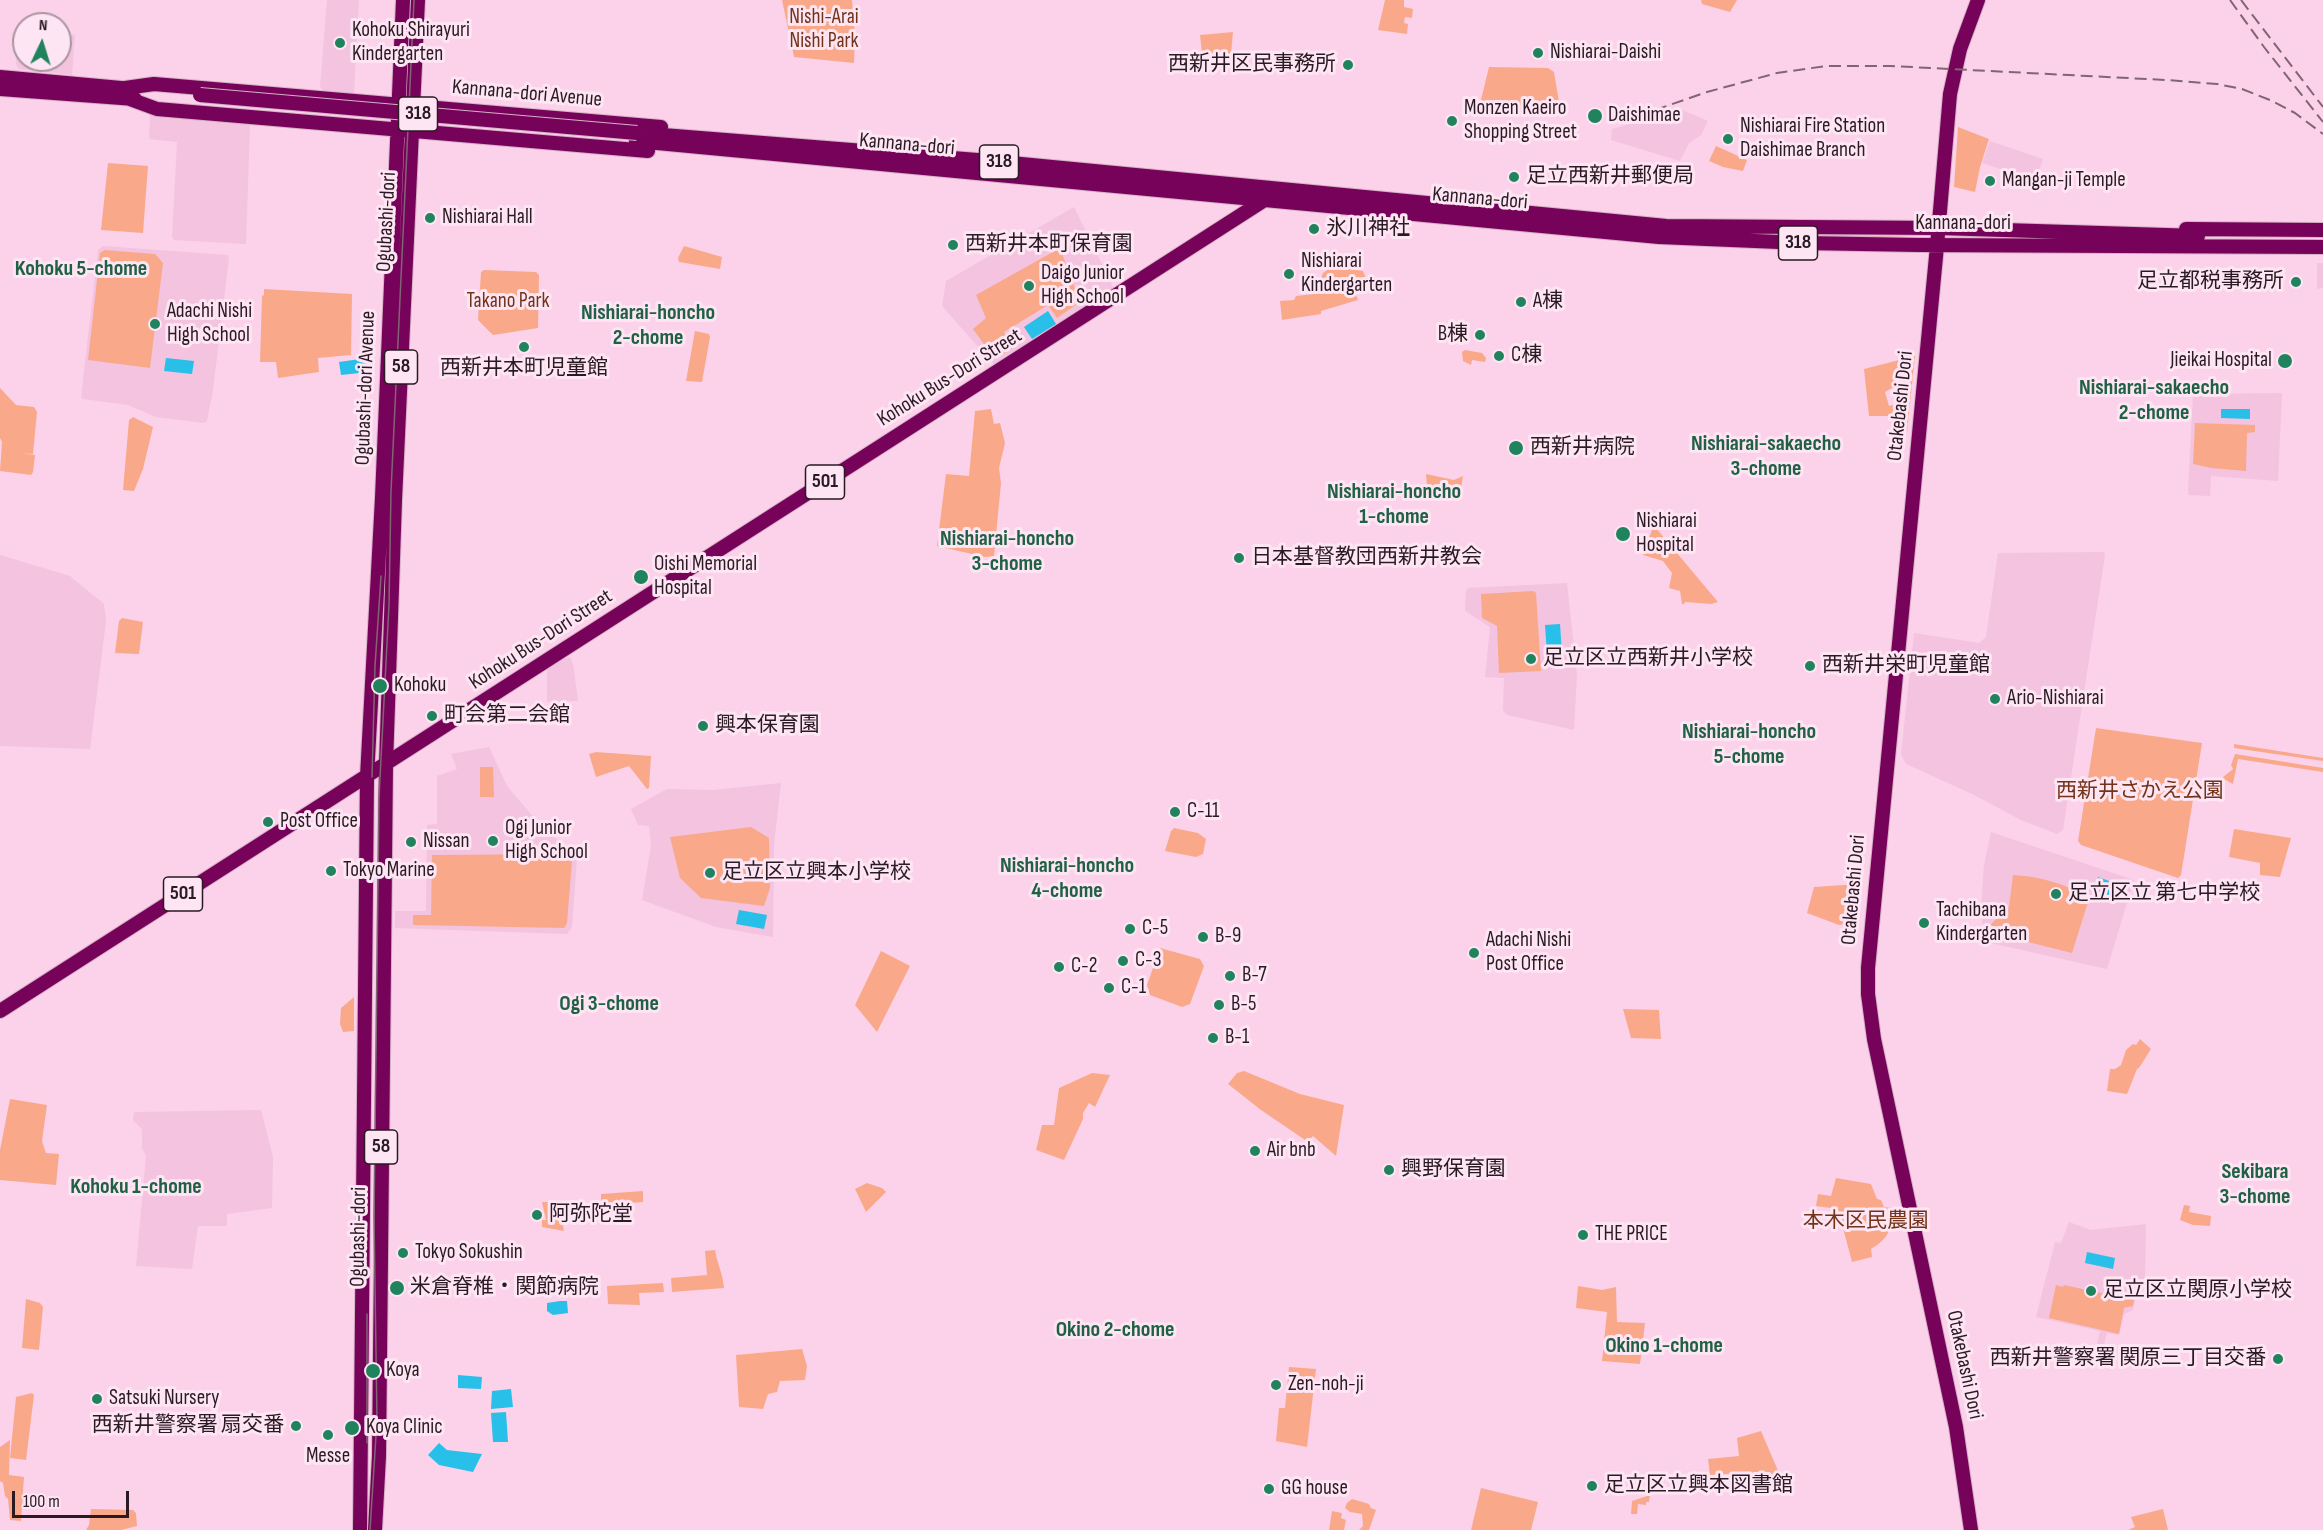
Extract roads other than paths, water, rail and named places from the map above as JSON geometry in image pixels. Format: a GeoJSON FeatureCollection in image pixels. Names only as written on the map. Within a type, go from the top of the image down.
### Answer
{"type":"FeatureCollection","features":[{"type":"Feature","properties":{"kind":"main road","name":"Ogubashi-dori Avenue"},"geometry":{"type":"LineString","coordinates":[[367,777],[382,505],[403,0]]}},
{"type":"Feature","properties":{"kind":"main road","name":"58"},"geometry":{"type":"LineString","coordinates":[[386,764],[395,489],[418,0]]}},
{"type":"Feature","properties":{"kind":"main road","name":"Otakebashi Dori"},"geometry":{"type":"LineString","coordinates":[[1971,1530],[1956,1427],[1874,1039],[1868,994],[1868,968],[1939,228],[1947,117],[1960,49],[1978,0]]}},
{"type":"Feature","properties":{"kind":"main road","name":"Kannana-dori Avenue"},"geometry":{"type":"LineString","coordinates":[[0,77],[126,93],[636,137]]}},
{"type":"Feature","properties":{"kind":"main road","name":"Kannana-dori Avenue"},"geometry":{"type":"LineString","coordinates":[[0,89],[126,93],[154,84],[677,129],[710,143]]}},
{"type":"Feature","properties":{"kind":"main road","name":"Kannana-dori Avenue"},"geometry":{"type":"LineString","coordinates":[[126,93],[157,109],[396,130],[676,152],[710,143]]}},
{"type":"Feature","properties":{"kind":"main road","name":"Kannana-dori"},"geometry":{"type":"LineString","coordinates":[[636,137],[979,160],[1666,226],[1939,228],[2089,239],[2214,241],[2323,239]]}},
{"type":"Feature","properties":{"kind":"main road","name":"Kannana-dori"},"geometry":{"type":"LineString","coordinates":[[710,143],[1263,200],[1659,237],[1937,246],[2089,239]]}},
{"type":"Feature","properties":{"kind":"main road","name":"Kohoku Bus-Dori Street"},"geometry":{"type":"LineString","coordinates":[[0,1011],[1092,313],[1263,200],[1288,190]]}},
{"type":"Feature","properties":{"kind":"main road"},"geometry":{"type":"LineString","coordinates":[[2089,239],[2115,229],[2323,230]]}},
{"type":"Feature","properties":{"kind":"main road"},"geometry":{"type":"LineString","coordinates":[[2089,239],[2164,252],[2323,255]]}},
{"type":"Feature","properties":{"kind":"main road","name":"Kannana-dori"},"geometry":{"type":"LineString","coordinates":[[2214,241],[2323,247]]}},
{"type":"Feature","properties":{"kind":"main road","name":"Ogubashi-dori"},"geometry":{"type":"LineString","coordinates":[[375,1530],[379,1456],[386,764]]}},
{"type":"Feature","properties":{"kind":"main road","name":"Ogubashi-dori"},"geometry":{"type":"LineString","coordinates":[[360,1530],[363,1446],[363,1054],[367,777]]}},
{"type":"Feature","properties":{"kind":"water"},"geometry":{"type":"Polygon","coordinates":[[[1048,311],[1056,324],[1032,339],[1024,327],[1048,311]]]}},
{"type":"Feature","properties":{"kind":"water"},"geometry":{"type":"Polygon","coordinates":[[[166,358],[194,361],[192,374],[164,371],[166,358]]]}},
{"type":"Feature","properties":{"kind":"water"},"geometry":{"type":"Polygon","coordinates":[[[367,358],[369,372],[341,375],[339,362],[367,358]]]}},
{"type":"Feature","properties":{"kind":"water"},"geometry":{"type":"Polygon","coordinates":[[[2221,409],[2250,409],[2250,419],[2221,418],[2221,409]]]}},
{"type":"Feature","properties":{"kind":"water"},"geometry":{"type":"Polygon","coordinates":[[[1560,624],[1562,654],[1547,654],[1545,625],[1560,624]]]}},
{"type":"Feature","properties":{"kind":"water"},"geometry":{"type":"Polygon","coordinates":[[[2098,877],[2126,887],[2122,900],[2094,890],[2098,877]]]}},
{"type":"Feature","properties":{"kind":"water"},"geometry":{"type":"Polygon","coordinates":[[[739,910],[767,915],[764,929],[736,924],[739,910]]]}},
{"type":"Feature","properties":{"kind":"water"},"geometry":{"type":"Polygon","coordinates":[[[2087,1252],[2115,1258],[2113,1269],[2085,1263],[2087,1252]]]}},
{"type":"Feature","properties":{"kind":"water"},"geometry":{"type":"Polygon","coordinates":[[[567,1301],[568,1313],[553,1315],[547,1311],[547,1303],[567,1301]]]}},
{"type":"Feature","properties":{"kind":"water"},"geometry":{"type":"Polygon","coordinates":[[[458,1375],[482,1377],[481,1389],[458,1388],[458,1375]]]}},
{"type":"Feature","properties":{"kind":"water"},"geometry":{"type":"Polygon","coordinates":[[[511,1389],[513,1407],[491,1409],[492,1391],[511,1389]]]}},
{"type":"Feature","properties":{"kind":"water"},"geometry":{"type":"Polygon","coordinates":[[[506,1412],[508,1442],[493,1442],[491,1413],[506,1412]]]}},
{"type":"Feature","properties":{"kind":"water"},"geometry":{"type":"Polygon","coordinates":[[[439,1443],[447,1450],[482,1454],[473,1472],[439,1465],[428,1455],[439,1443]]]}},
{"type":"Feature","properties":{"kind":"tram line"},"geometry":{"type":"LineString","coordinates":[[370,1530],[377,1420],[374,1217],[379,797],[414,0]]}},
{"type":"Feature","properties":{"kind":"tram line"},"geometry":{"type":"LineString","coordinates":[[372,777],[375,666],[381,576]]}},
{"type":"Feature","properties":{"kind":"tram line"},"geometry":{"type":"LineString","coordinates":[[367,1314],[367,1443]]}},
{"type":"Feature","properties":{"kind":"railway"},"geometry":{"type":"LineString","coordinates":[[2230,0],[2323,122]]}},
{"type":"Feature","properties":{"kind":"railway"},"geometry":{"type":"LineString","coordinates":[[2241,0],[2323,107]]}},
{"type":"Feature","properties":{"kind":"railway"},"geometry":{"type":"LineString","coordinates":[[1655,110],[1707,92],[1777,73],[1826,66],[1891,66],[2217,84],[2242,89],[2270,100],[2295,113],[2323,134]]}},
{"type":"Feature","properties":{"kind":"place","name":"Kohoku Shirayuri Kindergarten"},"geometry":{"type":"Point","coordinates":[340,43]}},
{"type":"Feature","properties":{"kind":"place","name":"Nishiarai-Daishi"},"geometry":{"type":"Point","coordinates":[1538,53]}},
{"type":"Feature","properties":{"kind":"place","name":"西新井区民事務所"},"geometry":{"type":"Point","coordinates":[1348,65]}},
{"type":"Feature","properties":{"kind":"place","name":"Daishimae"},"geometry":{"type":"Point","coordinates":[1595,116]}},
{"type":"Feature","properties":{"kind":"place","name":"Monzen Kaeiro Shopping Street"},"geometry":{"type":"Point","coordinates":[1452,121]}},
{"type":"Feature","properties":{"kind":"place","name":"Nishiarai Fire Station Daishimae Branch"},"geometry":{"type":"Point","coordinates":[1728,139]}},
{"type":"Feature","properties":{"kind":"place","name":"足立西新井郵便局"},"geometry":{"type":"Point","coordinates":[1514,177]}},
{"type":"Feature","properties":{"kind":"place","name":"Mangan-ji Temple"},"geometry":{"type":"Point","coordinates":[1990,181]}},
{"type":"Feature","properties":{"kind":"place","name":"Nishiarai Hall"},"geometry":{"type":"Point","coordinates":[430,218]}},
{"type":"Feature","properties":{"kind":"place","name":"氷川神社"},"geometry":{"type":"Point","coordinates":[1314,229]}},
{"type":"Feature","properties":{"kind":"place","name":"西新井本町保育園"},"geometry":{"type":"Point","coordinates":[953,245]}},
{"type":"Feature","properties":{"kind":"place","name":"Nishiarai Kindergarten"},"geometry":{"type":"Point","coordinates":[1289,274]}},
{"type":"Feature","properties":{"kind":"place","name":"足立都税事務所"},"geometry":{"type":"Point","coordinates":[2296,282]}},
{"type":"Feature","properties":{"kind":"place","name":"Daigo Junior High School"},"geometry":{"type":"Point","coordinates":[1029,286]}},
{"type":"Feature","properties":{"kind":"place","name":"A棟"},"geometry":{"type":"Point","coordinates":[1521,302]}},
{"type":"Feature","properties":{"kind":"place","name":"Adachi Nishi High School"},"geometry":{"type":"Point","coordinates":[155,324]}},
{"type":"Feature","properties":{"kind":"place","name":"B棟"},"geometry":{"type":"Point","coordinates":[1480,335]}},
{"type":"Feature","properties":{"kind":"place","name":"西新井本町児童館"},"geometry":{"type":"Point","coordinates":[524,347]}},
{"type":"Feature","properties":{"kind":"place","name":"C棟"},"geometry":{"type":"Point","coordinates":[1499,356]}},
{"type":"Feature","properties":{"kind":"place","name":"Jieikai Hospital"},"geometry":{"type":"Point","coordinates":[2285,361]}},
{"type":"Feature","properties":{"kind":"place","name":"西新井病院"},"geometry":{"type":"Point","coordinates":[1516,448]}},
{"type":"Feature","properties":{"kind":"place","name":"Nishiarai Hospital"},"geometry":{"type":"Point","coordinates":[1623,534]}},
{"type":"Feature","properties":{"kind":"place","name":"日本基督教団西新井教会"},"geometry":{"type":"Point","coordinates":[1239,558]}},
{"type":"Feature","properties":{"kind":"place","name":"Oishi Memorial Hospital"},"geometry":{"type":"Point","coordinates":[641,577]}},
{"type":"Feature","properties":{"kind":"place","name":"足立区立西新井小学校"},"geometry":{"type":"Point","coordinates":[1531,659]}},
{"type":"Feature","properties":{"kind":"place","name":"西新井栄町児童館"},"geometry":{"type":"Point","coordinates":[1810,666]}},
{"type":"Feature","properties":{"kind":"place","name":"Kohoku"},"geometry":{"type":"Point","coordinates":[380,686]}},
{"type":"Feature","properties":{"kind":"place","name":"Ario-Nishiarai"},"geometry":{"type":"Point","coordinates":[1995,699]}},
{"type":"Feature","properties":{"kind":"place","name":"町会第二会館"},"geometry":{"type":"Point","coordinates":[432,716]}},
{"type":"Feature","properties":{"kind":"place","name":"興本保育園"},"geometry":{"type":"Point","coordinates":[703,726]}},
{"type":"Feature","properties":{"kind":"place","name":"C-11"},"geometry":{"type":"Point","coordinates":[1175,812]}},
{"type":"Feature","properties":{"kind":"place","name":"Post Office"},"geometry":{"type":"Point","coordinates":[268,822]}},
{"type":"Feature","properties":{"kind":"place","name":"Ogi Junior High School"},"geometry":{"type":"Point","coordinates":[493,841]}},
{"type":"Feature","properties":{"kind":"place","name":"Nissan"},"geometry":{"type":"Point","coordinates":[411,842]}},
{"type":"Feature","properties":{"kind":"place","name":"Tokyo Marine"},"geometry":{"type":"Point","coordinates":[331,871]}},
{"type":"Feature","properties":{"kind":"place","name":"足立区立興本小学校"},"geometry":{"type":"Point","coordinates":[710,873]}},
{"type":"Feature","properties":{"kind":"place","name":"足立区立 第七中学校"},"geometry":{"type":"Point","coordinates":[2056,894]}},
{"type":"Feature","properties":{"kind":"place","name":"Tachibana Kindergarten"},"geometry":{"type":"Point","coordinates":[1924,923]}},
{"type":"Feature","properties":{"kind":"place","name":"C-5"},"geometry":{"type":"Point","coordinates":[1130,929]}},
{"type":"Feature","properties":{"kind":"place","name":"B-9"},"geometry":{"type":"Point","coordinates":[1203,937]}},
{"type":"Feature","properties":{"kind":"place","name":"Adachi Nishi Post Office"},"geometry":{"type":"Point","coordinates":[1474,953]}},
{"type":"Feature","properties":{"kind":"place","name":"C-3"},"geometry":{"type":"Point","coordinates":[1123,961]}},
{"type":"Feature","properties":{"kind":"place","name":"C-2"},"geometry":{"type":"Point","coordinates":[1059,967]}},
{"type":"Feature","properties":{"kind":"place","name":"B-7"},"geometry":{"type":"Point","coordinates":[1230,976]}},
{"type":"Feature","properties":{"kind":"place","name":"C-1"},"geometry":{"type":"Point","coordinates":[1109,988]}},
{"type":"Feature","properties":{"kind":"place","name":"B-5"},"geometry":{"type":"Point","coordinates":[1219,1005]}},
{"type":"Feature","properties":{"kind":"place","name":"B-1"},"geometry":{"type":"Point","coordinates":[1213,1038]}},
{"type":"Feature","properties":{"kind":"place","name":"Air bnb"},"geometry":{"type":"Point","coordinates":[1255,1151]}},
{"type":"Feature","properties":{"kind":"place","name":"興野保育園"},"geometry":{"type":"Point","coordinates":[1389,1170]}},
{"type":"Feature","properties":{"kind":"place","name":"阿弥陀堂"},"geometry":{"type":"Point","coordinates":[537,1215]}},
{"type":"Feature","properties":{"kind":"place","name":"THE PRICE"},"geometry":{"type":"Point","coordinates":[1583,1235]}},
{"type":"Feature","properties":{"kind":"place","name":"Tokyo Sokushin"},"geometry":{"type":"Point","coordinates":[403,1253]}},
{"type":"Feature","properties":{"kind":"place","name":"米倉脊椎・関節病院"},"geometry":{"type":"Point","coordinates":[397,1288]}},
{"type":"Feature","properties":{"kind":"place","name":"足立区立関原小学校"},"geometry":{"type":"Point","coordinates":[2091,1291]}},
{"type":"Feature","properties":{"kind":"place","name":"西新井警察署 関原三丁目交番"},"geometry":{"type":"Point","coordinates":[2278,1359]}},
{"type":"Feature","properties":{"kind":"place","name":"Koya"},"geometry":{"type":"Point","coordinates":[373,1371]}},
{"type":"Feature","properties":{"kind":"place","name":"Zen-noh-ji"},"geometry":{"type":"Point","coordinates":[1276,1385]}},
{"type":"Feature","properties":{"kind":"place","name":"Satsuki Nursery"},"geometry":{"type":"Point","coordinates":[97,1399]}},
{"type":"Feature","properties":{"kind":"place","name":"西新井警察署 扇交番"},"geometry":{"type":"Point","coordinates":[296,1426]}},
{"type":"Feature","properties":{"kind":"place","name":"Koya Clinic"},"geometry":{"type":"Point","coordinates":[352,1428]}},
{"type":"Feature","properties":{"kind":"place","name":"Messe"},"geometry":{"type":"Point","coordinates":[328,1435]}},
{"type":"Feature","properties":{"kind":"place","name":"足立区立興本図書館"},"geometry":{"type":"Point","coordinates":[1592,1486]}},
{"type":"Feature","properties":{"kind":"place","name":"GG house"},"geometry":{"type":"Point","coordinates":[1269,1489]}},
{"type":"Feature","properties":{"kind":"district","name":"Kohoku 5-chome"},"geometry":{"type":"Point","coordinates":[81,269]}},
{"type":"Feature","properties":{"kind":"district","name":"Nishiarai-honcho 2-chome"},"geometry":{"type":"Point","coordinates":[648,326]}},
{"type":"Feature","properties":{"kind":"district","name":"Nishiarai-sakaecho 2-chome"},"geometry":{"type":"Point","coordinates":[2154,401]}},
{"type":"Feature","properties":{"kind":"district","name":"Nishiarai-sakaecho 3-chome"},"geometry":{"type":"Point","coordinates":[1766,456]}},
{"type":"Feature","properties":{"kind":"district","name":"Nishiarai-honcho 1-chome"},"geometry":{"type":"Point","coordinates":[1394,504]}},
{"type":"Feature","properties":{"kind":"district","name":"Nishiarai-honcho 3-chome"},"geometry":{"type":"Point","coordinates":[1007,552]}},
{"type":"Feature","properties":{"kind":"district","name":"Nishiarai-honcho 5-chome"},"geometry":{"type":"Point","coordinates":[1749,744]}},
{"type":"Feature","properties":{"kind":"district","name":"Nishiarai-honcho 4-chome"},"geometry":{"type":"Point","coordinates":[1067,878]}},
{"type":"Feature","properties":{"kind":"district","name":"Ogi 3-chome"},"geometry":{"type":"Point","coordinates":[609,1004]}},
{"type":"Feature","properties":{"kind":"district","name":"Sekibara 3-chome"},"geometry":{"type":"Point","coordinates":[2255,1184]}},
{"type":"Feature","properties":{"kind":"district","name":"Kohoku 1-chome"},"geometry":{"type":"Point","coordinates":[136,1187]}},
{"type":"Feature","properties":{"kind":"district","name":"Okino 2-chome"},"geometry":{"type":"Point","coordinates":[1115,1330]}},
{"type":"Feature","properties":{"kind":"district","name":"Okino 1-chome"},"geometry":{"type":"Point","coordinates":[1664,1346]}},
{"type":"Feature","properties":{"kind":"park label","name":"Nishi-Arai Nishi Park"},"geometry":{"type":"Point","coordinates":[824,30]}},
{"type":"Feature","properties":{"kind":"park label","name":"Takano Park"},"geometry":{"type":"Point","coordinates":[508,302]}},
{"type":"Feature","properties":{"kind":"park label","name":"西新井さかえ公園"},"geometry":{"type":"Point","coordinates":[2140,792]}},
{"type":"Feature","properties":{"kind":"park label","name":"本木区民農園"},"geometry":{"type":"Point","coordinates":[1866,1222]}}]}
